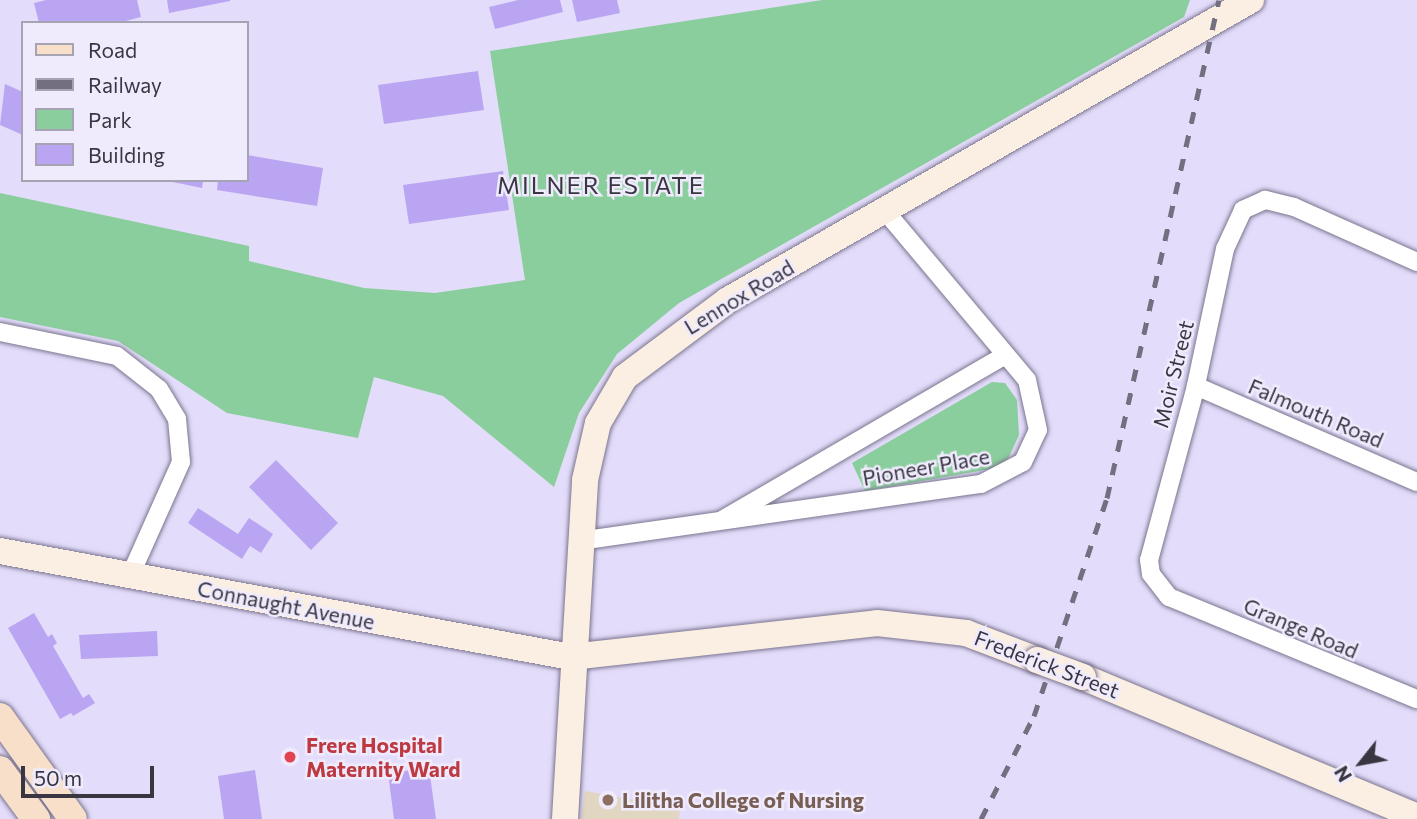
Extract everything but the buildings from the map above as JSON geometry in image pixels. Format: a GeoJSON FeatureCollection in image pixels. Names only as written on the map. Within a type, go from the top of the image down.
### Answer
{"type":"FeatureCollection","features":[{"type":"Feature","properties":{"kind":"main road"},"geometry":{"type":"LineString","coordinates":[[0,717],[73,819]]}},
{"type":"Feature","properties":{"kind":"main road"},"geometry":{"type":"LineString","coordinates":[[0,770],[36,819]]}},
{"type":"Feature","properties":{"kind":"street","name":"Lennox Road"},"geometry":{"type":"LineString","coordinates":[[565,819],[571,657],[579,541],[595,433],[625,377],[728,300],[887,213],[1251,0]]}},
{"type":"Feature","properties":{"kind":"street","name":"Moir Street"},"geometry":{"type":"LineString","coordinates":[[1169,597],[1150,574],[1150,544],[1196,386],[1236,220],[1265,200],[1294,207],[1417,261]]}},
{"type":"Feature","properties":{"kind":"street","name":"Pioneer Place"},"geometry":{"type":"LineString","coordinates":[[579,541],[713,526],[981,484],[1009,473],[1032,447],[1039,413],[1027,380],[887,213]]}},
{"type":"Feature","properties":{"kind":"street"},"geometry":{"type":"LineString","coordinates":[[0,332],[117,356],[159,389],[177,419],[181,462],[131,574]]}},
{"type":"Feature","properties":{"kind":"street","name":"Pioneer Place"},"geometry":{"type":"LineString","coordinates":[[713,526],[1006,355]]}},
{"type":"Feature","properties":{"kind":"street","name":"Falmouth Road"},"geometry":{"type":"LineString","coordinates":[[1196,386],[1417,482]]}},
{"type":"Feature","properties":{"kind":"street","name":"Connaught Avenue"},"geometry":{"type":"LineString","coordinates":[[0,551],[571,657]]}},
{"type":"Feature","properties":{"kind":"street","name":"Grange Road"},"geometry":{"type":"LineString","coordinates":[[1169,597],[1417,699]]}},
{"type":"Feature","properties":{"kind":"street","name":"Frederick Street"},"geometry":{"type":"LineString","coordinates":[[571,657],[877,623],[966,633],[1083,677],[1417,817]]}},
{"type":"Feature","properties":{"kind":"shaded area","name":"Lilitha College of Nursing"},"geometry":{"type":"Polygon","coordinates":[[[585,791],[680,808],[679,819],[581,819],[585,791]]]}},
{"type":"Feature","properties":{"kind":"green space"},"geometry":{"type":"Polygon","coordinates":[[[822,0],[1190,0],[1184,17],[679,303],[617,354],[579,413],[554,487],[443,396],[374,377],[358,438],[227,413],[118,341],[0,317],[0,193],[249,246],[249,261],[364,288],[435,293],[525,280],[490,51],[822,0]]]}},
{"type":"Feature","properties":{"kind":"green space"},"geometry":{"type":"Polygon","coordinates":[[[992,382],[1005,383],[1017,400],[1019,435],[1008,459],[996,468],[865,491],[852,463],[992,382]]]}},
{"type":"Feature","properties":{"kind":"railway"},"geometry":{"type":"LineString","coordinates":[[981,819],[1034,716],[1107,498],[1219,0]]}},
{"type":"Feature","properties":{"kind":"place","name":"Frere Hospital Maternity Ward"},"geometry":{"type":"Point","coordinates":[290,757]}},
{"type":"Feature","properties":{"kind":"place","name":"Lilitha College of Nursing"},"geometry":{"type":"Point","coordinates":[608,800]}},
{"type":"Feature","properties":{"kind":"district","name":"MILNER ESTATE"},"geometry":{"type":"Point","coordinates":[601,185]}}]}
